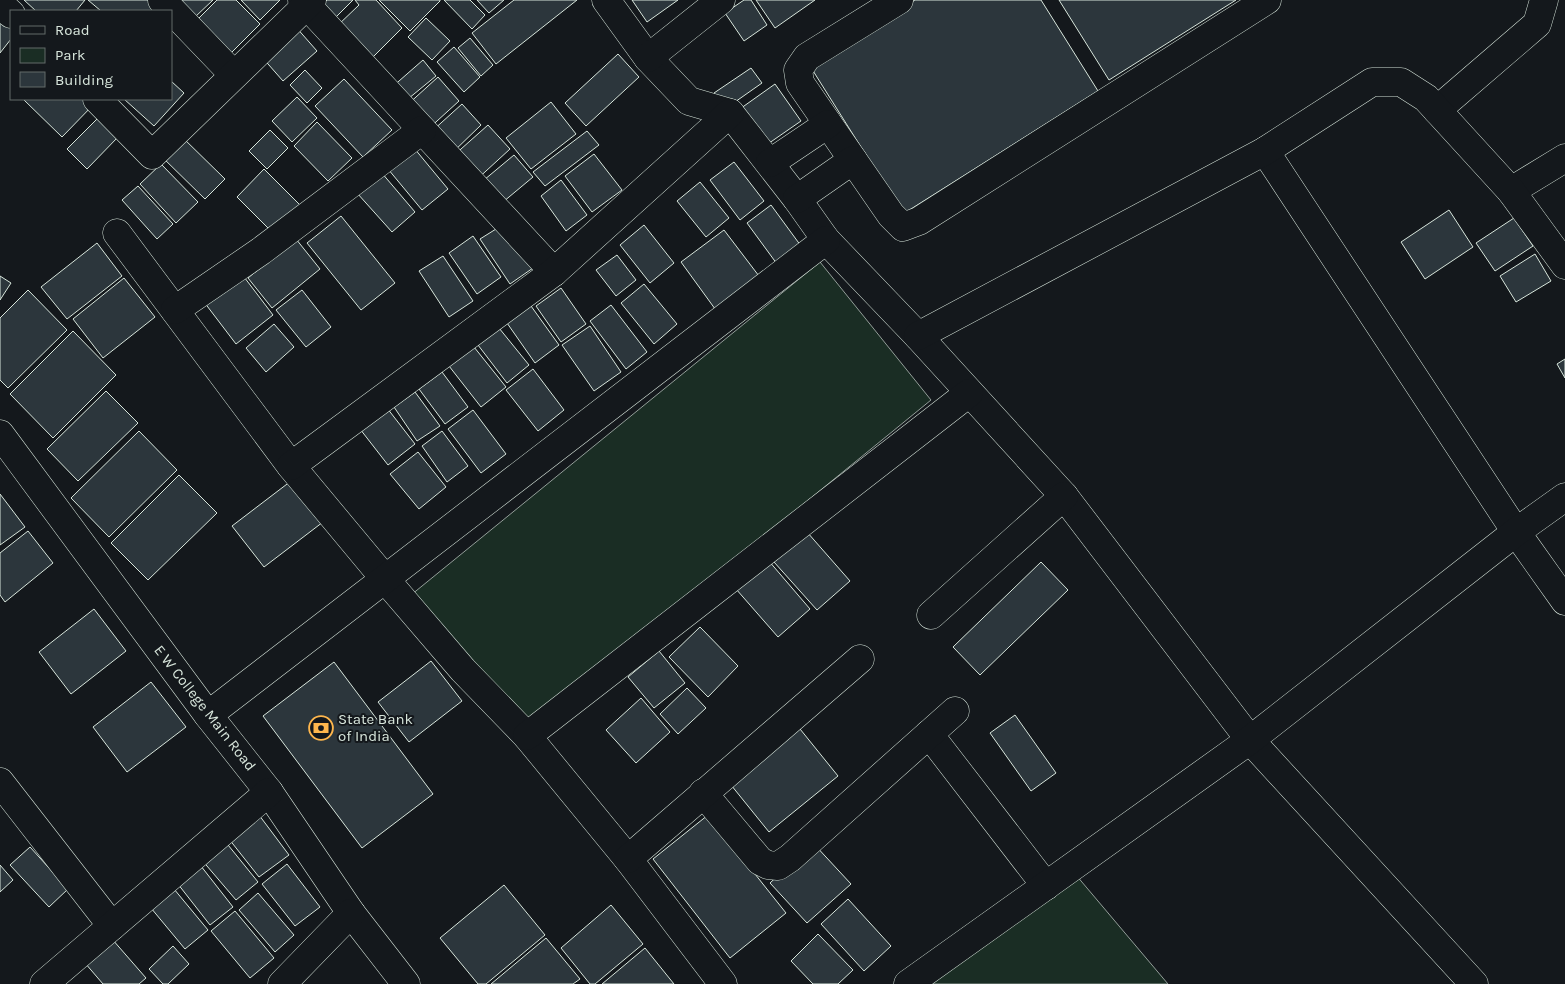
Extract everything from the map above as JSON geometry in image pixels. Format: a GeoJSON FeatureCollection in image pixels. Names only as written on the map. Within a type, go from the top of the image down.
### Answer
{"type":"FeatureCollection","features":[{"type":"Feature","properties":{"kind":"street"},"geometry":{"type":"LineString","coordinates":[[162,0],[171,10]]}},
{"type":"Feature","properties":{"kind":"street"},"geometry":{"type":"LineString","coordinates":[[606,0],[648,58],[690,102],[730,113],[797,199],[826,240],[918,336],[1064,496],[1250,740],[1474,984]]}},
{"type":"Feature","properties":{"kind":"street"},"geometry":{"type":"LineString","coordinates":[[648,58],[721,0]]}},
{"type":"Feature","properties":{"kind":"street"},"geometry":{"type":"LineString","coordinates":[[899,0],[807,58],[798,70],[800,83],[891,215],[903,227],[920,221],[1267,0]]}},
{"type":"Feature","properties":{"kind":"street"},"geometry":{"type":"LineString","coordinates":[[1437,110],[1537,24],[1544,0]]}},
{"type":"Feature","properties":{"kind":"street"},"geometry":{"type":"LineString","coordinates":[[98,100],[152,155],[307,2],[422,130],[554,272]]}},
{"type":"Feature","properties":{"kind":"street"},"geometry":{"type":"LineString","coordinates":[[0,4],[10,13]]}},
{"type":"Feature","properties":{"kind":"street"},"geometry":{"type":"LineString","coordinates":[[172,11],[234,76]]}},
{"type":"Feature","properties":{"kind":"street"},"geometry":{"type":"LineString","coordinates":[[918,336],[1265,151],[1372,82],[1401,82],[1426,98],[1511,191],[1565,265]]}},
{"type":"Feature","properties":{"kind":"street"},"geometry":{"type":"LineString","coordinates":[[291,466],[554,272],[730,113]]}},
{"type":"Feature","properties":{"kind":"street"},"geometry":{"type":"LineString","coordinates":[[770,164],[828,124]]}},
{"type":"Feature","properties":{"kind":"street"},"geometry":{"type":"LineString","coordinates":[[174,310],[260,251],[422,130]]}},
{"type":"Feature","properties":{"kind":"street"},"geometry":{"type":"LineString","coordinates":[[1265,151],[1516,532],[1565,601]]}},
{"type":"Feature","properties":{"kind":"street"},"geometry":{"type":"LineString","coordinates":[[1511,191],[1565,158]]}},
{"type":"Feature","properties":{"kind":"street"},"geometry":{"type":"LineString","coordinates":[[797,199],[853,160]]}},
{"type":"Feature","properties":{"kind":"street"},"geometry":{"type":"LineString","coordinates":[[117,233],[291,466],[463,670],[527,736],[628,859],[723,984]]}},
{"type":"Feature","properties":{"kind":"street"},"geometry":{"type":"LineString","coordinates":[[208,715],[826,240]]}},
{"type":"Feature","properties":{"kind":"street"},"geometry":{"type":"LineString","coordinates":[[527,736],[969,393]]}},
{"type":"Feature","properties":{"kind":"street","name":"E W College Main Road"},"geometry":{"type":"LineString","coordinates":[[0,434],[208,715],[269,792],[351,913],[406,984]]}},
{"type":"Feature","properties":{"kind":"street"},"geometry":{"type":"LineString","coordinates":[[931,615],[1064,496]]}},
{"type":"Feature","properties":{"kind":"street"},"geometry":{"type":"LineString","coordinates":[[908,984],[1250,740],[1516,532],[1565,497]]}},
{"type":"Feature","properties":{"kind":"street"},"geometry":{"type":"LineString","coordinates":[[628,859],[860,659]]}},
{"type":"Feature","properties":{"kind":"street"},"geometry":{"type":"LineString","coordinates":[[702,794],[760,861],[768,865],[778,866],[790,858],[955,711]]}},
{"type":"Feature","properties":{"kind":"street"},"geometry":{"type":"LineString","coordinates":[[929,734],[1046,886]]}},
{"type":"Feature","properties":{"kind":"street"},"geometry":{"type":"LineString","coordinates":[[44,984],[269,792]]}},
{"type":"Feature","properties":{"kind":"street"},"geometry":{"type":"LineString","coordinates":[[3,794],[112,926]]}},
{"type":"Feature","properties":{"kind":"street"},"geometry":{"type":"LineString","coordinates":[[282,984],[351,913]]}},
{"type":"Feature","properties":{"kind":"green space"},"geometry":{"type":"Polygon","coordinates":[[[820,262],[931,400],[523,733],[411,595],[820,262]]]}},
{"type":"Feature","properties":{"kind":"green space"},"geometry":{"type":"Polygon","coordinates":[[[1076,875],[1168,984],[923,984],[1076,875]]]}},
{"type":"Feature","properties":{"kind":"building"},"geometry":{"type":"Polygon","coordinates":[[[24,0],[85,0],[77,10],[35,10],[24,0]]]}},
{"type":"Feature","properties":{"kind":"building"},"geometry":{"type":"Polygon","coordinates":[[[88,0],[152,0],[163,10],[100,10],[88,0]]]}},
{"type":"Feature","properties":{"kind":"building"},"geometry":{"type":"Polygon","coordinates":[[[178,0],[213,0],[195,17],[178,0]]]}},
{"type":"Feature","properties":{"kind":"building"},"geometry":{"type":"Polygon","coordinates":[[[217,0],[236,0],[260,24],[231,53],[197,20],[217,0]]]}},
{"type":"Feature","properties":{"kind":"building"},"geometry":{"type":"Polygon","coordinates":[[[241,0],[280,0],[260,20],[241,0]]]}},
{"type":"Feature","properties":{"kind":"building"},"geometry":{"type":"Polygon","coordinates":[[[327,0],[353,0],[331,22],[318,9],[327,0]]]}},
{"type":"Feature","properties":{"kind":"building"},"geometry":{"type":"Polygon","coordinates":[[[355,0],[376,0],[402,28],[369,61],[336,27],[359,5],[355,0]]]}},
{"type":"Feature","properties":{"kind":"building"},"geometry":{"type":"Polygon","coordinates":[[[379,0],[440,0],[440,1],[410,31],[379,0]]]}},
{"type":"Feature","properties":{"kind":"building"},"geometry":{"type":"Polygon","coordinates":[[[444,0],[470,0],[485,15],[472,29],[444,0]]]}},
{"type":"Feature","properties":{"kind":"building"},"geometry":{"type":"Polygon","coordinates":[[[477,0],[504,0],[489,13],[477,0]]]}},
{"type":"Feature","properties":{"kind":"building"},"geometry":{"type":"Polygon","coordinates":[[[514,0],[577,0],[496,64],[472,33],[514,0]]]}},
{"type":"Feature","properties":{"kind":"building"},"geometry":{"type":"Polygon","coordinates":[[[632,0],[678,0],[647,22],[632,0]]]}},
{"type":"Feature","properties":{"kind":"building"},"geometry":{"type":"Polygon","coordinates":[[[744,0],[751,0],[767,25],[744,41],[725,13],[744,0]]]}},
{"type":"Feature","properties":{"kind":"building"},"geometry":{"type":"Polygon","coordinates":[[[756,0],[815,0],[775,28],[756,0]]]}},
{"type":"Feature","properties":{"kind":"building"},"geometry":{"type":"Polygon","coordinates":[[[915,0],[1041,0],[1098,91],[903,214],[810,66],[915,0]]]}},
{"type":"Feature","properties":{"kind":"building"},"geometry":{"type":"Polygon","coordinates":[[[1059,0],[1236,0],[1109,80],[1059,0]]]}},
{"type":"Feature","properties":{"kind":"building"},"geometry":{"type":"Polygon","coordinates":[[[0,16],[10,24],[10,40],[0,53],[0,16]]]}},
{"type":"Feature","properties":{"kind":"building"},"geometry":{"type":"Polygon","coordinates":[[[426,18],[450,41],[432,60],[408,37],[426,18]]]}},
{"type":"Feature","properties":{"kind":"building"},"geometry":{"type":"Polygon","coordinates":[[[295,26],[317,51],[283,81],[261,56],[295,26]]]}},
{"type":"Feature","properties":{"kind":"building"},"geometry":{"type":"Polygon","coordinates":[[[470,38],[493,65],[481,76],[458,48],[470,38]]]}},
{"type":"Feature","properties":{"kind":"building"},"geometry":{"type":"Polygon","coordinates":[[[454,47],[480,77],[464,92],[437,62],[454,47]]]}},
{"type":"Feature","properties":{"kind":"building"},"geometry":{"type":"Polygon","coordinates":[[[618,54],[639,77],[586,126],[565,103],[618,54]]]}},
{"type":"Feature","properties":{"kind":"building"},"geometry":{"type":"Polygon","coordinates":[[[423,60],[436,76],[403,103],[391,88],[423,60]]]}},
{"type":"Feature","properties":{"kind":"building"},"geometry":{"type":"Polygon","coordinates":[[[751,68],[762,83],[725,109],[714,93],[751,68]]]}},
{"type":"Feature","properties":{"kind":"building"},"geometry":{"type":"Polygon","coordinates":[[[305,70],[322,88],[307,103],[290,85],[305,70]]]}},
{"type":"Feature","properties":{"kind":"building"},"geometry":{"type":"Polygon","coordinates":[[[438,77],[459,101],[426,131],[405,107],[438,77]]]}},
{"type":"Feature","properties":{"kind":"building"},"geometry":{"type":"Polygon","coordinates":[[[344,79],[392,130],[363,157],[315,106],[344,79]]]}},
{"type":"Feature","properties":{"kind":"building"},"geometry":{"type":"Polygon","coordinates":[[[172,82],[184,93],[154,126],[125,100],[172,100],[172,82]]]}},
{"type":"Feature","properties":{"kind":"building"},"geometry":{"type":"Polygon","coordinates":[[[775,84],[801,121],[762,148],[737,111],[775,84]]]}},
{"type":"Feature","properties":{"kind":"building"},"geometry":{"type":"Polygon","coordinates":[[[297,97],[317,118],[292,142],[272,121],[297,97]]]}},
{"type":"Feature","properties":{"kind":"building"},"geometry":{"type":"Polygon","coordinates":[[[24,100],[92,100],[95,103],[62,137],[24,100]]]}},
{"type":"Feature","properties":{"kind":"building"},"geometry":{"type":"Polygon","coordinates":[[[551,102],[576,134],[531,169],[506,138],[551,102]]]}},
{"type":"Feature","properties":{"kind":"building"},"geometry":{"type":"Polygon","coordinates":[[[462,104],[481,125],[451,154],[431,132],[462,104]]]}},
{"type":"Feature","properties":{"kind":"building"},"geometry":{"type":"Polygon","coordinates":[[[98,118],[118,137],[87,169],[67,149],[98,118]]]}},
{"type":"Feature","properties":{"kind":"building"},"geometry":{"type":"Polygon","coordinates":[[[317,122],[352,158],[328,181],[294,146],[317,122]]]}},
{"type":"Feature","properties":{"kind":"building"},"geometry":{"type":"Polygon","coordinates":[[[488,125],[510,149],[474,182],[452,157],[488,125]]]}},
{"type":"Feature","properties":{"kind":"building"},"geometry":{"type":"Polygon","coordinates":[[[270,130],[288,148],[267,169],[249,151],[270,130]]]}},
{"type":"Feature","properties":{"kind":"building"},"geometry":{"type":"Polygon","coordinates":[[[587,131],[599,145],[545,186],[533,172],[587,131]]]}},
{"type":"Feature","properties":{"kind":"building"},"geometry":{"type":"Polygon","coordinates":[[[180,135],[225,179],[205,199],[160,155],[180,135]]]}},
{"type":"Feature","properties":{"kind":"building"},"geometry":{"type":"Polygon","coordinates":[[[414,148],[448,189],[422,210],[388,169],[414,148]]]}},
{"type":"Feature","properties":{"kind":"building"},"geometry":{"type":"Polygon","coordinates":[[[594,154],[622,190],[592,212],[565,176],[594,154]]]}},
{"type":"Feature","properties":{"kind":"building"},"geometry":{"type":"Polygon","coordinates":[[[514,155],[533,177],[503,202],[484,180],[514,155]]]}},
{"type":"Feature","properties":{"kind":"building"},"geometry":{"type":"Polygon","coordinates":[[[734,162],[764,201],[740,220],[710,180],[734,162]]]}},
{"type":"Feature","properties":{"kind":"building"},"geometry":{"type":"Polygon","coordinates":[[[161,164],[198,202],[176,223],[140,184],[161,164]]]}},
{"type":"Feature","properties":{"kind":"building"},"geometry":{"type":"Polygon","coordinates":[[[264,169],[303,208],[275,235],[237,197],[264,169]]]}},
{"type":"Feature","properties":{"kind":"building"},"geometry":{"type":"Polygon","coordinates":[[[381,172],[415,212],[392,232],[357,193],[381,172]]]}},
{"type":"Feature","properties":{"kind":"building"},"geometry":{"type":"Polygon","coordinates":[[[561,180],[587,215],[566,231],[541,196],[561,180]]]}},
{"type":"Feature","properties":{"kind":"building"},"geometry":{"type":"Polygon","coordinates":[[[700,182],[729,218],[706,237],[677,201],[700,182]]]}},
{"type":"Feature","properties":{"kind":"building"},"geometry":{"type":"Polygon","coordinates":[[[138,186],[173,224],[157,239],[122,200],[138,186]]]}},
{"type":"Feature","properties":{"kind":"building"},"geometry":{"type":"Polygon","coordinates":[[[771,205],[801,246],[777,264],[747,223],[771,205]]]}},
{"type":"Feature","properties":{"kind":"building"},"geometry":{"type":"Polygon","coordinates":[[[1449,210],[1473,247],[1425,279],[1401,242],[1449,210]]]}},
{"type":"Feature","properties":{"kind":"building"},"geometry":{"type":"Polygon","coordinates":[[[341,216],[395,283],[361,310],[307,243],[341,216]]]}},
{"type":"Feature","properties":{"kind":"building"},"geometry":{"type":"Polygon","coordinates":[[[1514,218],[1533,246],[1495,271],[1476,243],[1514,218]]]}},
{"type":"Feature","properties":{"kind":"building"},"geometry":{"type":"Polygon","coordinates":[[[504,224],[533,268],[510,284],[480,239],[504,224]]]}},
{"type":"Feature","properties":{"kind":"building"},"geometry":{"type":"Polygon","coordinates":[[[644,225],[674,263],[650,283],[620,245],[644,225]]]}},
{"type":"Feature","properties":{"kind":"building"},"geometry":{"type":"Polygon","coordinates":[[[724,230],[762,280],[718,313],[681,262],[724,230]]]}},
{"type":"Feature","properties":{"kind":"building"},"geometry":{"type":"Polygon","coordinates":[[[473,236],[501,277],[477,294],[449,253],[473,236]]]}},
{"type":"Feature","properties":{"kind":"building"},"geometry":{"type":"Polygon","coordinates":[[[296,239],[320,269],[272,308],[248,278],[296,239]]]}},
{"type":"Feature","properties":{"kind":"building"},"geometry":{"type":"Polygon","coordinates":[[[97,243],[122,276],[67,319],[41,287],[97,243]]]}},
{"type":"Feature","properties":{"kind":"building"},"geometry":{"type":"Polygon","coordinates":[[[1535,254],[1551,281],[1516,302],[1500,276],[1535,254]]]}},
{"type":"Feature","properties":{"kind":"building"},"geometry":{"type":"Polygon","coordinates":[[[617,255],[636,280],[616,296],[596,270],[617,255]]]}},
{"type":"Feature","properties":{"kind":"building"},"geometry":{"type":"Polygon","coordinates":[[[443,256],[473,301],[449,317],[419,271],[443,256]]]}},
{"type":"Feature","properties":{"kind":"building"},"geometry":{"type":"Polygon","coordinates":[[[238,269],[273,315],[236,344],[201,298],[238,269]]]}},
{"type":"Feature","properties":{"kind":"building"},"geometry":{"type":"Polygon","coordinates":[[[0,276],[11,283],[0,300],[0,276]]]}},
{"type":"Feature","properties":{"kind":"building"},"geometry":{"type":"Polygon","coordinates":[[[124,278],[155,317],[103,358],[73,319],[124,278]]]}},
{"type":"Feature","properties":{"kind":"building"},"geometry":{"type":"Polygon","coordinates":[[[644,284],[677,324],[654,344],[621,303],[644,284]]]}},
{"type":"Feature","properties":{"kind":"building"},"geometry":{"type":"Polygon","coordinates":[[[561,288],[586,324],[561,342],[536,306],[561,288]]]}},
{"type":"Feature","properties":{"kind":"building"},"geometry":{"type":"Polygon","coordinates":[[[28,290],[67,330],[8,388],[0,380],[0,318],[28,290]]]}},
{"type":"Feature","properties":{"kind":"building"},"geometry":{"type":"Polygon","coordinates":[[[302,290],[331,327],[306,347],[276,310],[302,290]]]}},
{"type":"Feature","properties":{"kind":"building"},"geometry":{"type":"Polygon","coordinates":[[[611,305],[647,352],[626,369],[590,321],[611,305]]]}},
{"type":"Feature","properties":{"kind":"building"},"geometry":{"type":"Polygon","coordinates":[[[531,306],[559,345],[535,363],[507,323],[531,306]]]}},
{"type":"Feature","properties":{"kind":"building"},"geometry":{"type":"Polygon","coordinates":[[[274,324],[294,347],[266,372],[246,348],[274,324]]]}},
{"type":"Feature","properties":{"kind":"building"},"geometry":{"type":"Polygon","coordinates":[[[590,326],[621,372],[594,391],[562,345],[590,326]]]}},
{"type":"Feature","properties":{"kind":"building"},"geometry":{"type":"Polygon","coordinates":[[[499,328],[529,365],[507,383],[478,345],[499,328]]]}},
{"type":"Feature","properties":{"kind":"building"},"geometry":{"type":"Polygon","coordinates":[[[73,331],[116,375],[53,438],[10,394],[73,331]]]}},
{"type":"Feature","properties":{"kind":"building"},"geometry":{"type":"Polygon","coordinates":[[[474,347],[506,387],[481,407],[449,366],[474,347]]]}},
{"type":"Feature","properties":{"kind":"building"},"geometry":{"type":"Polygon","coordinates":[[[1565,359],[1565,378],[1557,364],[1565,359]]]}},
{"type":"Feature","properties":{"kind":"building"},"geometry":{"type":"Polygon","coordinates":[[[533,369],[564,410],[538,431],[506,390],[533,369]]]}},
{"type":"Feature","properties":{"kind":"building"},"geometry":{"type":"Polygon","coordinates":[[[442,372],[468,407],[445,424],[419,389],[442,372]]]}},
{"type":"Feature","properties":{"kind":"building"},"geometry":{"type":"Polygon","coordinates":[[[106,391],[138,423],[78,481],[47,449],[106,391]]]}},
{"type":"Feature","properties":{"kind":"building"},"geometry":{"type":"Polygon","coordinates":[[[415,392],[440,426],[417,441],[394,407],[415,392]]]}},
{"type":"Feature","properties":{"kind":"building"},"geometry":{"type":"Polygon","coordinates":[[[387,408],[415,444],[388,465],[360,429],[387,408]]]}},
{"type":"Feature","properties":{"kind":"building"},"geometry":{"type":"Polygon","coordinates":[[[473,410],[506,454],[481,473],[448,429],[473,410]]]}},
{"type":"Feature","properties":{"kind":"building"},"geometry":{"type":"Polygon","coordinates":[[[139,431],[177,470],[109,537],[71,498],[139,431]]]}},
{"type":"Feature","properties":{"kind":"building"},"geometry":{"type":"Polygon","coordinates":[[[442,431],[468,466],[447,482],[422,446],[442,431]]]}},
{"type":"Feature","properties":{"kind":"building"},"geometry":{"type":"Polygon","coordinates":[[[418,452],[446,487],[419,509],[390,474],[418,452]]]}},
{"type":"Feature","properties":{"kind":"building"},"geometry":{"type":"Polygon","coordinates":[[[179,475],[217,513],[148,580],[111,543],[179,475]]]}},
{"type":"Feature","properties":{"kind":"building"},"geometry":{"type":"Polygon","coordinates":[[[291,481],[323,522],[264,567],[232,526],[291,481]]]}},
{"type":"Feature","properties":{"kind":"building"},"geometry":{"type":"Polygon","coordinates":[[[0,494],[25,527],[0,545],[0,494]]]}},
{"type":"Feature","properties":{"kind":"building"},"geometry":{"type":"Polygon","coordinates":[[[28,531],[53,563],[5,602],[0,595],[0,553],[28,531]]]}},
{"type":"Feature","properties":{"kind":"building"},"geometry":{"type":"Polygon","coordinates":[[[807,532],[850,581],[817,610],[774,562],[807,532]]]}},
{"type":"Feature","properties":{"kind":"building"},"geometry":{"type":"Polygon","coordinates":[[[768,560],[810,609],[778,637],[736,589],[768,560]]]}},
{"type":"Feature","properties":{"kind":"building"},"geometry":{"type":"Polygon","coordinates":[[[1041,562],[1068,590],[980,675],[953,647],[1041,562]]]}},
{"type":"Feature","properties":{"kind":"building"},"geometry":{"type":"Polygon","coordinates":[[[94,609],[126,651],[71,694],[39,652],[94,609]]]}},
{"type":"Feature","properties":{"kind":"building"},"geometry":{"type":"Polygon","coordinates":[[[700,627],[738,666],[708,697],[669,657],[700,627]]]}},
{"type":"Feature","properties":{"kind":"building"},"geometry":{"type":"Polygon","coordinates":[[[659,651],[685,683],[654,708],[628,677],[659,651]]]}},
{"type":"Feature","properties":{"kind":"building"},"geometry":{"type":"Polygon","coordinates":[[[431,661],[462,701],[409,742],[378,702],[431,661]]]}},
{"type":"Feature","properties":{"kind":"building"},"geometry":{"type":"Polygon","coordinates":[[[334,662],[433,794],[362,848],[263,716],[334,662]]]}},
{"type":"Feature","properties":{"kind":"building"},"geometry":{"type":"Polygon","coordinates":[[[151,682],[186,727],[127,772],[93,727],[151,682]]]}},
{"type":"Feature","properties":{"kind":"building"},"geometry":{"type":"Polygon","coordinates":[[[687,688],[706,708],[678,734],[660,714],[687,688]]]}},
{"type":"Feature","properties":{"kind":"building"},"geometry":{"type":"Polygon","coordinates":[[[641,698],[670,732],[636,763],[606,730],[641,698]]]}},
{"type":"Feature","properties":{"kind":"building"},"geometry":{"type":"Polygon","coordinates":[[[1015,715],[1056,773],[1031,791],[990,733],[1015,715]]]}},
{"type":"Feature","properties":{"kind":"building"},"geometry":{"type":"Polygon","coordinates":[[[796,724],[838,776],[769,832],[727,780],[796,724]]]}},
{"type":"Feature","properties":{"kind":"building"},"geometry":{"type":"Polygon","coordinates":[[[259,815],[289,855],[259,877],[229,839],[259,815]]]}},
{"type":"Feature","properties":{"kind":"building"},"geometry":{"type":"Polygon","coordinates":[[[708,815],[786,913],[730,958],[653,859],[708,815]]]}},
{"type":"Feature","properties":{"kind":"building"},"geometry":{"type":"Polygon","coordinates":[[[224,840],[258,882],[236,900],[201,859],[224,840]]]}},
{"type":"Feature","properties":{"kind":"building"},"geometry":{"type":"Polygon","coordinates":[[[813,843],[851,884],[807,923],[770,883],[813,843]]]}},
{"type":"Feature","properties":{"kind":"building"},"geometry":{"type":"Polygon","coordinates":[[[30,847],[68,889],[49,907],[10,865],[30,847]]]}},
{"type":"Feature","properties":{"kind":"building"},"geometry":{"type":"Polygon","coordinates":[[[197,861],[233,907],[210,925],[174,879],[197,861]]]}},
{"type":"Feature","properties":{"kind":"building"},"geometry":{"type":"Polygon","coordinates":[[[287,864],[320,907],[295,926],[262,884],[287,864]]]}},
{"type":"Feature","properties":{"kind":"building"},"geometry":{"type":"Polygon","coordinates":[[[0,865],[13,880],[0,892],[0,865]]]}},
{"type":"Feature","properties":{"kind":"building"},"geometry":{"type":"Polygon","coordinates":[[[169,883],[208,930],[185,949],[146,902],[169,883]]]}},
{"type":"Feature","properties":{"kind":"building"},"geometry":{"type":"Polygon","coordinates":[[[504,885],[545,935],[486,984],[478,984],[440,938],[504,885]]]}},
{"type":"Feature","properties":{"kind":"building"},"geometry":{"type":"Polygon","coordinates":[[[258,893],[294,935],[275,952],[239,910],[258,893]]]}},
{"type":"Feature","properties":{"kind":"building"},"geometry":{"type":"Polygon","coordinates":[[[848,899],[891,946],[864,971],[821,924],[848,899]]]}},
{"type":"Feature","properties":{"kind":"building"},"geometry":{"type":"Polygon","coordinates":[[[611,905],[643,944],[595,984],[590,984],[561,948],[611,905]]]}},
{"type":"Feature","properties":{"kind":"building"},"geometry":{"type":"Polygon","coordinates":[[[235,911],[274,958],[250,978],[211,931],[235,911]]]}},
{"type":"Feature","properties":{"kind":"building"},"geometry":{"type":"Polygon","coordinates":[[[818,934],[853,970],[838,984],[813,984],[791,961],[818,934]]]}},
{"type":"Feature","properties":{"kind":"building"},"geometry":{"type":"Polygon","coordinates":[[[546,938],[580,979],[573,984],[491,984],[546,938]]]}},
{"type":"Feature","properties":{"kind":"building"},"geometry":{"type":"Polygon","coordinates":[[[112,939],[146,978],[139,984],[103,984],[85,963],[112,939]]]}},
{"type":"Feature","properties":{"kind":"building"},"geometry":{"type":"Polygon","coordinates":[[[173,946],[189,964],[168,984],[163,984],[149,969],[173,946]]]}},
{"type":"Feature","properties":{"kind":"building"},"geometry":{"type":"Polygon","coordinates":[[[645,948],[674,984],[602,984],[645,948]]]}},
{"type":"Feature","properties":{"kind":"place","name":"State Bank of India"},"geometry":{"type":"Point","coordinates":[321,728]}}]}
